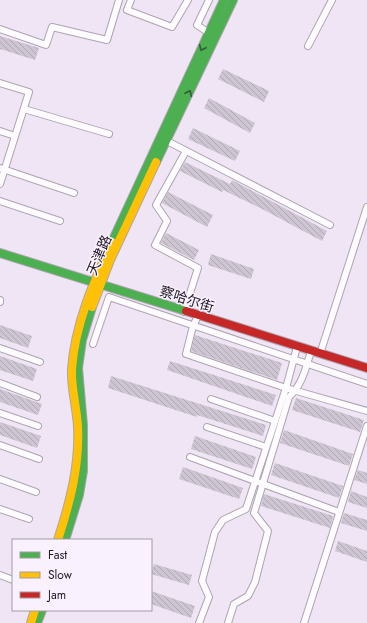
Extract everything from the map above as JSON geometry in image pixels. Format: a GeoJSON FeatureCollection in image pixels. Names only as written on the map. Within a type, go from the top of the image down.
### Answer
{"type":"FeatureCollection","features":[{"type":"Feature","properties":{"kind":"street"},"geometry":{"type":"LineString","coordinates":[[0,29],[46,45],[52,27],[107,40],[119,0]]}},
{"type":"Feature","properties":{"kind":"street"},"geometry":{"type":"LineString","coordinates":[[131,0],[127,10],[172,27],[188,0]]}},
{"type":"Feature","properties":{"kind":"street"},"geometry":{"type":"LineString","coordinates":[[209,0],[197,25],[209,33]]}},
{"type":"Feature","properties":{"kind":"street","name":"天津路"},"geometry":{"type":"LineString","coordinates":[[58,539],[74,487],[78,458],[78,426],[72,371],[76,341],[98,284],[224,0]]}},
{"type":"Feature","properties":{"kind":"street","name":"天津路"},"geometry":{"type":"LineString","coordinates":[[65,539],[80,487],[85,450],[78,370],[81,346],[98,284],[233,0]]}},
{"type":"Feature","properties":{"kind":"street"},"geometry":{"type":"LineString","coordinates":[[308,46],[332,0]]}},
{"type":"Feature","properties":{"kind":"street"},"geometry":{"type":"LineString","coordinates":[[0,83],[29,92],[15,136],[2,169],[0,184]]}},
{"type":"Feature","properties":{"kind":"street"},"geometry":{"type":"LineString","coordinates":[[24,109],[109,134]]}},
{"type":"Feature","properties":{"kind":"street"},"geometry":{"type":"LineString","coordinates":[[0,131],[15,136]]}},
{"type":"Feature","properties":{"kind":"street"},"geometry":{"type":"LineString","coordinates":[[167,140],[330,225]]}},
{"type":"Feature","properties":{"kind":"street"},"geometry":{"type":"LineString","coordinates":[[184,312],[198,268],[155,245],[167,221],[156,205],[186,150]]}},
{"type":"Feature","properties":{"kind":"street"},"geometry":{"type":"LineString","coordinates":[[2,169],[74,193]]}},
{"type":"Feature","properties":{"kind":"street"},"geometry":{"type":"LineString","coordinates":[[0,201],[60,221]]}},
{"type":"Feature","properties":{"kind":"street"},"geometry":{"type":"LineString","coordinates":[[228,623],[234,604],[248,596],[257,575],[268,531],[254,513],[289,397],[296,390],[308,363],[316,352],[367,207]]}},
{"type":"Feature","properties":{"kind":"street","name":"察哈尔街"},"geometry":{"type":"LineString","coordinates":[[0,253],[184,312],[367,368]]}},
{"type":"Feature","properties":{"kind":"street"},"geometry":{"type":"LineString","coordinates":[[93,344],[109,297],[193,326],[294,358],[367,384]]}},
{"type":"Feature","properties":{"kind":"street"},"geometry":{"type":"LineString","coordinates":[[198,316],[193,326],[186,354],[286,388],[367,411]]}},
{"type":"Feature","properties":{"kind":"street"},"geometry":{"type":"LineString","coordinates":[[199,623],[209,597],[202,581],[215,532],[223,520],[246,509],[286,388],[297,347]]}},
{"type":"Feature","properties":{"kind":"street"},"geometry":{"type":"LineString","coordinates":[[0,348],[40,362]]}},
{"type":"Feature","properties":{"kind":"street"},"geometry":{"type":"LineString","coordinates":[[0,383],[37,397]]}},
{"type":"Feature","properties":{"kind":"street"},"geometry":{"type":"LineString","coordinates":[[210,399],[275,421]]}},
{"type":"Feature","properties":{"kind":"street"},"geometry":{"type":"LineString","coordinates":[[0,413],[38,426]]}},
{"type":"Feature","properties":{"kind":"street"},"geometry":{"type":"LineString","coordinates":[[207,426],[266,447]]}},
{"type":"Feature","properties":{"kind":"street"},"geometry":{"type":"LineString","coordinates":[[304,623],[367,426]]}},
{"type":"Feature","properties":{"kind":"street"},"geometry":{"type":"LineString","coordinates":[[0,444],[39,459]]}},
{"type":"Feature","properties":{"kind":"street"},"geometry":{"type":"LineString","coordinates":[[190,457],[339,512]]}},
{"type":"Feature","properties":{"kind":"street"},"geometry":{"type":"LineString","coordinates":[[0,479],[36,492]]}},
{"type":"Feature","properties":{"kind":"street"},"geometry":{"type":"LineString","coordinates":[[0,509],[29,519]]}},
{"type":"Feature","properties":{"kind":"street"},"geometry":{"type":"LineString","coordinates":[[0,576],[12,580]]}},
{"type":"Feature","properties":{"kind":"street"},"geometry":{"type":"LineString","coordinates":[[31,623],[35,611]]}},
{"type":"Feature","properties":{"kind":"street"},"geometry":{"type":"LineString","coordinates":[[37,623],[42,611]]}},
{"type":"Feature","properties":{"kind":"building"},"geometry":{"type":"Polygon","coordinates":[[[0,36],[39,48],[35,60],[0,49],[0,36]]]}},
{"type":"Feature","properties":{"kind":"building"},"geometry":{"type":"Polygon","coordinates":[[[223,69],[269,91],[264,102],[218,79],[223,69]]]}},
{"type":"Feature","properties":{"kind":"building"},"geometry":{"type":"Polygon","coordinates":[[[209,98],[255,123],[250,133],[204,108],[209,98]]]}},
{"type":"Feature","properties":{"kind":"building"},"geometry":{"type":"Polygon","coordinates":[[[193,128],[240,151],[235,161],[188,139],[193,128]]]}},
{"type":"Feature","properties":{"kind":"building"},"geometry":{"type":"Polygon","coordinates":[[[185,162],[230,184],[232,180],[327,231],[322,241],[264,210],[223,190],[222,192],[180,171],[185,162]]]}},
{"type":"Feature","properties":{"kind":"building"},"geometry":{"type":"Polygon","coordinates":[[[168,192],[213,215],[207,227],[162,203],[168,192]]]}},
{"type":"Feature","properties":{"kind":"building"},"geometry":{"type":"Polygon","coordinates":[[[166,233],[199,250],[194,260],[161,243],[166,233]]]}},
{"type":"Feature","properties":{"kind":"building"},"geometry":{"type":"Polygon","coordinates":[[[211,254],[254,269],[251,279],[208,265],[211,254]]]}},
{"type":"Feature","properties":{"kind":"building"},"geometry":{"type":"Polygon","coordinates":[[[0,325],[32,336],[28,348],[0,338],[0,325]]]}},
{"type":"Feature","properties":{"kind":"building"},"geometry":{"type":"Polygon","coordinates":[[[195,335],[282,363],[277,380],[191,351],[195,335]]]}},
{"type":"Feature","properties":{"kind":"building"},"geometry":{"type":"Polygon","coordinates":[[[0,356],[37,369],[33,381],[0,370],[0,356]]]}},
{"type":"Feature","properties":{"kind":"building"},"geometry":{"type":"Polygon","coordinates":[[[170,361],[276,395],[272,406],[167,370],[170,361]]]}},
{"type":"Feature","properties":{"kind":"building"},"geometry":{"type":"Polygon","coordinates":[[[111,376],[266,425],[263,436],[197,415],[197,417],[108,388],[111,376]]]}},
{"type":"Feature","properties":{"kind":"building"},"geometry":{"type":"Polygon","coordinates":[[[0,389],[42,404],[38,415],[0,402],[0,389]]]}},
{"type":"Feature","properties":{"kind":"building"},"geometry":{"type":"Polygon","coordinates":[[[296,398],[364,420],[360,432],[292,410],[296,398]]]}},
{"type":"Feature","properties":{"kind":"building"},"geometry":{"type":"Polygon","coordinates":[[[0,422],[41,436],[37,448],[0,435],[0,422]]]}},
{"type":"Feature","properties":{"kind":"building"},"geometry":{"type":"Polygon","coordinates":[[[284,430],[353,454],[349,466],[280,443],[284,430]]]}},
{"type":"Feature","properties":{"kind":"building"},"geometry":{"type":"Polygon","coordinates":[[[195,436],[256,457],[252,469],[191,449],[195,436]]]}},
{"type":"Feature","properties":{"kind":"building"},"geometry":{"type":"Polygon","coordinates":[[[275,463],[343,486],[339,498],[271,475],[275,463]]]}},
{"type":"Feature","properties":{"kind":"building"},"geometry":{"type":"Polygon","coordinates":[[[183,467],[243,488],[239,499],[179,479],[183,467]]]}},
{"type":"Feature","properties":{"kind":"building"},"geometry":{"type":"Polygon","coordinates":[[[358,470],[367,473],[367,484],[354,480],[358,470]]]}},
{"type":"Feature","properties":{"kind":"building"},"geometry":{"type":"Polygon","coordinates":[[[351,491],[367,497],[367,508],[348,502],[351,491]]]}},
{"type":"Feature","properties":{"kind":"building"},"geometry":{"type":"Polygon","coordinates":[[[264,494],[333,516],[330,528],[261,506],[264,494]]]}},
{"type":"Feature","properties":{"kind":"building"},"geometry":{"type":"Polygon","coordinates":[[[344,513],[367,520],[367,531],[341,523],[344,513]]]}},
{"type":"Feature","properties":{"kind":"building"},"geometry":{"type":"Polygon","coordinates":[[[338,541],[367,551],[367,562],[335,551],[338,541]]]}},
{"type":"Feature","properties":{"kind":"building"},"geometry":{"type":"Polygon","coordinates":[[[154,564],[192,575],[189,585],[152,574],[154,564]]]}},
{"type":"Feature","properties":{"kind":"building"},"geometry":{"type":"Polygon","coordinates":[[[152,591],[195,606],[191,618],[152,604],[152,591]]]}},
{"type":"Feature","properties":{"kind":"traffic: fast"},"geometry":{"type":"LineString","coordinates":[[112,242],[224,0]]}},
{"type":"Feature","properties":{"kind":"traffic: fast"},"geometry":{"type":"LineString","coordinates":[[156,162],[233,0]]}},
{"type":"Feature","properties":{"kind":"traffic: fast"},"geometry":{"type":"LineString","coordinates":[[0,253],[186,311]]}},
{"type":"Feature","properties":{"kind":"traffic: fast"},"geometry":{"type":"LineString","coordinates":[[65,539],[79,495],[83,471],[83,425],[78,368],[82,340],[92,307]]}},
{"type":"Feature","properties":{"kind":"traffic: fast"},"geometry":{"type":"LineString","coordinates":[[37,623],[42,611]]}},
{"type":"Feature","properties":{"kind":"traffic: slow"},"geometry":{"type":"LineString","coordinates":[[92,307],[110,260],[156,162]]}},
{"type":"Feature","properties":{"kind":"traffic: slow"},"geometry":{"type":"LineString","coordinates":[[58,539],[76,470],[78,427],[72,369],[77,336],[86,304],[112,242]]}},
{"type":"Feature","properties":{"kind":"traffic: slow"},"geometry":{"type":"LineString","coordinates":[[31,623],[35,611]]}},
{"type":"Feature","properties":{"kind":"traffic: jam"},"geometry":{"type":"LineString","coordinates":[[186,311],[367,368]]}}]}
